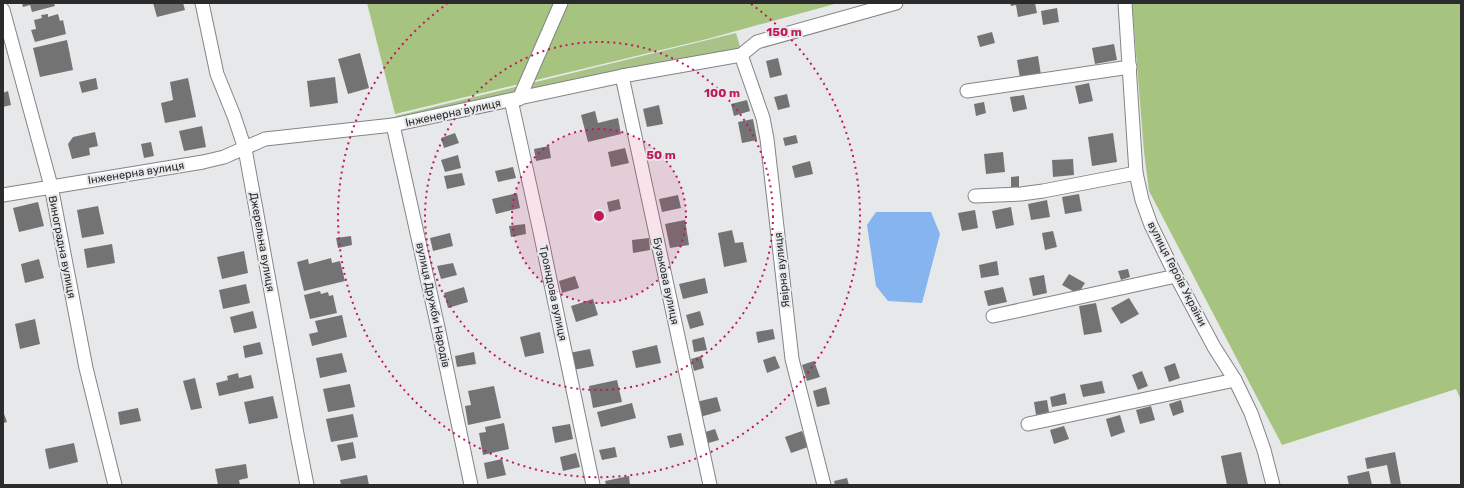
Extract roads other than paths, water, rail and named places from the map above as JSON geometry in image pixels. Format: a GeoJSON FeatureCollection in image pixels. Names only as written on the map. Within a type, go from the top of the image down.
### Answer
{"type":"FeatureCollection","features":[{"type":"Feature","properties":{"kind":"street","name":"Джерельна вулиця"},"geometry":{"type":"LineString","coordinates":[[202,3],[217,74],[245,149],[307,485]]}},
{"type":"Feature","properties":{"kind":"street"},"geometry":{"type":"LineString","coordinates":[[515,100],[561,3]]}},
{"type":"Feature","properties":{"kind":"street","name":"Інженерна вулиця"},"geometry":{"type":"LineString","coordinates":[[3,195],[224,158],[265,139],[393,125],[622,76],[741,55],[757,42],[896,3]]}},
{"type":"Feature","properties":{"kind":"street","name":"вулиця Героїв України"},"geometry":{"type":"LineString","coordinates":[[1125,3],[1136,173],[1142,200],[1151,225],[1176,276],[1214,347],[1236,380],[1258,431],[1273,485]]}},
{"type":"Feature","properties":{"kind":"street","name":"Виноградна вулиця"},"geometry":{"type":"LineString","coordinates":[[3,10],[51,186],[86,368],[115,485]]}},
{"type":"Feature","properties":{"kind":"street","name":"Явірна вулиця"},"geometry":{"type":"LineString","coordinates":[[741,55],[763,118],[767,139],[792,359],[824,485]]}},
{"type":"Feature","properties":{"kind":"street"},"geometry":{"type":"LineString","coordinates":[[967,91],[1130,67]]}},
{"type":"Feature","properties":{"kind":"street","name":"Бузькова вулиця"},"geometry":{"type":"LineString","coordinates":[[622,76],[710,485]]}},
{"type":"Feature","properties":{"kind":"street","name":"Трояндова вулиця"},"geometry":{"type":"LineString","coordinates":[[515,100],[539,227],[593,485]]}},
{"type":"Feature","properties":{"kind":"street","name":"вулиця Дружби Народів"},"geometry":{"type":"LineString","coordinates":[[393,125],[471,485]]}},
{"type":"Feature","properties":{"kind":"street"},"geometry":{"type":"LineString","coordinates":[[975,196],[1021,194],[1043,191],[1136,173]]}},
{"type":"Feature","properties":{"kind":"street"},"geometry":{"type":"LineString","coordinates":[[993,316],[1176,276]]}},
{"type":"Feature","properties":{"kind":"street"},"geometry":{"type":"LineString","coordinates":[[1028,424],[1236,380]]}},
{"type":"Feature","properties":{"kind":"water"},"geometry":{"type":"Polygon","coordinates":[[[876,212],[931,212],[940,234],[922,303],[888,301],[876,286],[867,225],[876,212]]]}}]}
